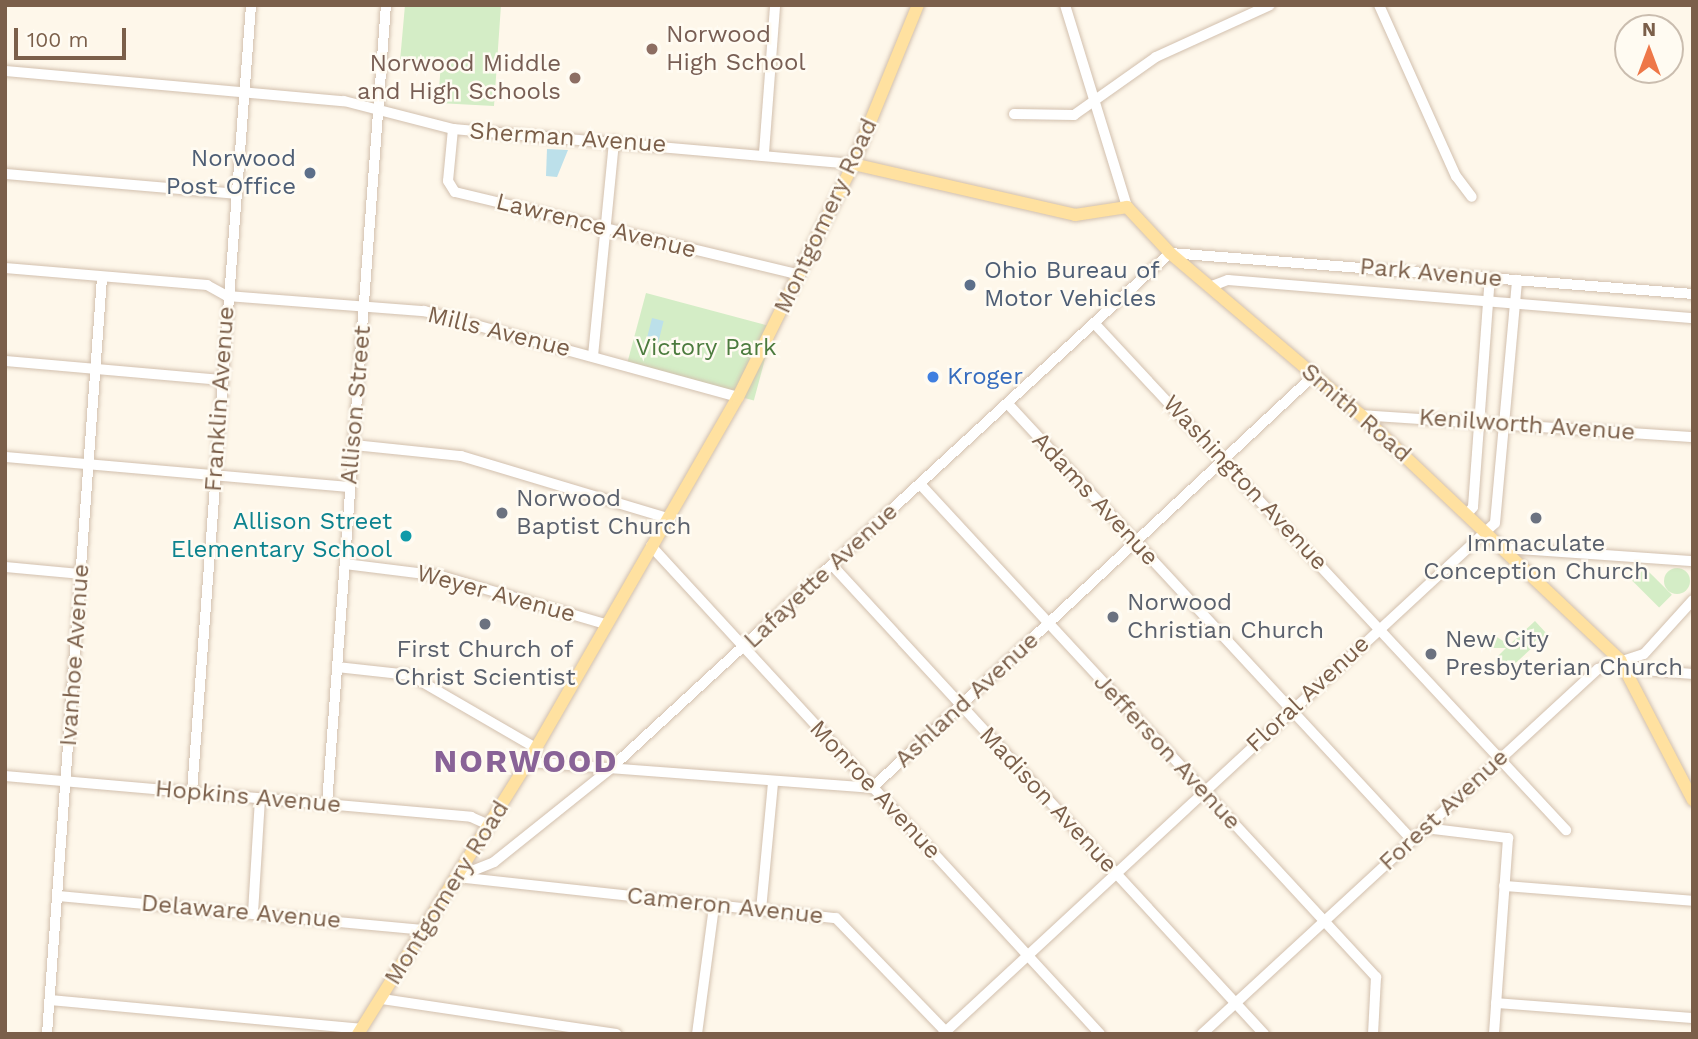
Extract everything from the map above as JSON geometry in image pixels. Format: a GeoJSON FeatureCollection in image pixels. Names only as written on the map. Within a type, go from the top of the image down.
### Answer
{"type":"FeatureCollection","features":[{"type":"Feature","properties":{"kind":"main road","name":"Montgomery Road"},"geometry":{"type":"LineString","coordinates":[[359,1031],[382,999],[528,762],[605,624],[651,546],[671,519],[738,397],[853,164],[918,5]]}},
{"type":"Feature","properties":{"kind":"main road","name":"Sherman Avenue"},"geometry":{"type":"LineString","coordinates":[[853,164],[1075,215],[1127,207]]}},
{"type":"Feature","properties":{"kind":"main road","name":"Smith Road"},"geometry":{"type":"LineString","coordinates":[[1127,207],[1170,253],[1361,415],[1487,530],[1620,660],[1689,784],[1693,800]]}},
{"type":"Feature","properties":{"kind":"street","name":"Franklin Avenue"},"geometry":{"type":"LineString","coordinates":[[192,792],[227,296],[251,5]]}},
{"type":"Feature","properties":{"kind":"street","name":"Allison Street"},"geometry":{"type":"LineString","coordinates":[[327,804],[386,5]]}},
{"type":"Feature","properties":{"kind":"street"},"geometry":{"type":"LineString","coordinates":[[764,153],[775,5]]}},
{"type":"Feature","properties":{"kind":"street","name":"Smith Road"},"geometry":{"type":"LineString","coordinates":[[1065,5],[1127,207]]}},
{"type":"Feature","properties":{"kind":"street"},"geometry":{"type":"LineString","coordinates":[[1014,114],[1065,118],[1156,57],[1270,5]]}},
{"type":"Feature","properties":{"kind":"street"},"geometry":{"type":"LineString","coordinates":[[1379,5],[1456,176],[1472,197]]}},
{"type":"Feature","properties":{"kind":"street","name":"Sherman Avenue"},"geometry":{"type":"LineString","coordinates":[[5,71],[344,101],[453,129],[764,153],[853,164]]}},
{"type":"Feature","properties":{"kind":"street","name":"Lawrence Avenue"},"geometry":{"type":"LineString","coordinates":[[453,129],[449,181],[455,192],[800,275]]}},
{"type":"Feature","properties":{"kind":"street"},"geometry":{"type":"LineString","coordinates":[[593,356],[614,141]]}},
{"type":"Feature","properties":{"kind":"street"},"geometry":{"type":"LineString","coordinates":[[5,174],[236,194]]}},
{"type":"Feature","properties":{"kind":"street","name":"Park Avenue"},"geometry":{"type":"LineString","coordinates":[[1170,253],[1693,293]]}},
{"type":"Feature","properties":{"kind":"street","name":"Lafayette Avenue"},"geometry":{"type":"LineString","coordinates":[[457,877],[494,862],[610,769],[1170,253]]}},
{"type":"Feature","properties":{"kind":"street","name":"Mills Avenue"},"geometry":{"type":"LineString","coordinates":[[5,268],[207,285],[227,296],[447,316],[738,397]]}},
{"type":"Feature","properties":{"kind":"street","name":"Ivanhoe Avenue"},"geometry":{"type":"LineString","coordinates":[[47,1034],[102,277]]}},
{"type":"Feature","properties":{"kind":"street"},"geometry":{"type":"LineString","coordinates":[[1468,513],[1480,421],[1490,278]]}},
{"type":"Feature","properties":{"kind":"street","name":"Floral Avenue"},"geometry":{"type":"LineString","coordinates":[[944,1032],[1487,530],[1498,515],[1517,280]]}},
{"type":"Feature","properties":{"kind":"street","name":"Park Avenue"},"geometry":{"type":"LineString","coordinates":[[1212,286],[1228,281],[1489,304],[1693,318]]}},
{"type":"Feature","properties":{"kind":"street","name":"Washington Avenue"},"geometry":{"type":"LineString","coordinates":[[1094,323],[1380,627],[1566,830]]}},
{"type":"Feature","properties":{"kind":"street"},"geometry":{"type":"LineString","coordinates":[[5,361],[222,380]]}},
{"type":"Feature","properties":{"kind":"street","name":"Ashland Avenue"},"geometry":{"type":"LineString","coordinates":[[528,762],[773,783],[872,788],[1313,376]]}},
{"type":"Feature","properties":{"kind":"street","name":"Adams Avenue"},"geometry":{"type":"LineString","coordinates":[[1008,404],[1412,840]]}},
{"type":"Feature","properties":{"kind":"street","name":"Kenilworth Avenue"},"geometry":{"type":"LineString","coordinates":[[1361,415],[1480,421],[1693,438]]}},
{"type":"Feature","properties":{"kind":"street"},"geometry":{"type":"LineString","coordinates":[[354,445],[461,456],[671,519]]}},
{"type":"Feature","properties":{"kind":"street"},"geometry":{"type":"LineString","coordinates":[[5,457],[350,488]]}},
{"type":"Feature","properties":{"kind":"street","name":"Jefferson Avenue"},"geometry":{"type":"LineString","coordinates":[[920,484],[1376,977],[1373,1034]]}},
{"type":"Feature","properties":{"kind":"street","name":"Monroe Avenue"},"geometry":{"type":"LineString","coordinates":[[651,546],[1100,1034]]}},
{"type":"Feature","properties":{"kind":"street"},"geometry":{"type":"LineString","coordinates":[[1506,548],[1693,561]]}},
{"type":"Feature","properties":{"kind":"street","name":"Weyer Avenue"},"geometry":{"type":"LineString","coordinates":[[345,564],[441,576],[605,624]]}},
{"type":"Feature","properties":{"kind":"street","name":"Madison Avenue"},"geometry":{"type":"LineString","coordinates":[[832,565],[1264,1034]]}},
{"type":"Feature","properties":{"kind":"street"},"geometry":{"type":"LineString","coordinates":[[5,567],[80,574]]}},
{"type":"Feature","properties":{"kind":"street","name":"Forest Avenue"},"geometry":{"type":"LineString","coordinates":[[1202,1034],[1598,669],[1644,654],[1693,600]]}},
{"type":"Feature","properties":{"kind":"street"},"geometry":{"type":"LineString","coordinates":[[1620,660],[1644,670],[1693,674]]}},
{"type":"Feature","properties":{"kind":"street"},"geometry":{"type":"LineString","coordinates":[[337,667],[410,675],[536,748]]}},
{"type":"Feature","properties":{"kind":"street","name":"Hopkins Avenue"},"geometry":{"type":"LineString","coordinates":[[5,776],[471,817],[489,825]]}},
{"type":"Feature","properties":{"kind":"street"},"geometry":{"type":"LineString","coordinates":[[761,910],[773,783]]}},
{"type":"Feature","properties":{"kind":"street"},"geometry":{"type":"LineString","coordinates":[[253,913],[260,798]]}},
{"type":"Feature","properties":{"kind":"street"},"geometry":{"type":"LineString","coordinates":[[1425,828],[1508,838],[1494,1034]]}},
{"type":"Feature","properties":{"kind":"street","name":"Cameron Avenue"},"geometry":{"type":"LineString","coordinates":[[457,877],[843,920],[944,1032]]}},
{"type":"Feature","properties":{"kind":"street"},"geometry":{"type":"LineString","coordinates":[[1504,886],[1693,901]]}},
{"type":"Feature","properties":{"kind":"street","name":"Delaware Avenue"},"geometry":{"type":"LineString","coordinates":[[58,896],[423,930]]}},
{"type":"Feature","properties":{"kind":"street"},"geometry":{"type":"LineString","coordinates":[[697,1034],[714,906]]}},
{"type":"Feature","properties":{"kind":"street"},"geometry":{"type":"LineString","coordinates":[[382,999],[616,1034]]}},
{"type":"Feature","properties":{"kind":"street"},"geometry":{"type":"LineString","coordinates":[[50,1000],[359,1031]]}},
{"type":"Feature","properties":{"kind":"street"},"geometry":{"type":"LineString","coordinates":[[1496,1003],[1693,1018]]}},
{"type":"Feature","properties":{"kind":"green space"},"geometry":{"type":"Polygon","coordinates":[[[405,5],[501,5],[494,106],[438,103],[441,62],[400,61],[405,5]]]}},
{"type":"Feature","properties":{"kind":"green space","name":"Victory Park"},"geometry":{"type":"Polygon","coordinates":[[[646,293],[774,327],[754,401],[626,366],[646,293]]]}},
{"type":"Feature","properties":{"kind":"green space"},"geometry":{"type":"Polygon","coordinates":[[[1645,568],[1672,595],[1659,608],[1632,581],[1645,568]]]}},
{"type":"Feature","properties":{"kind":"green space"},"geometry":{"type":"Polygon","coordinates":[[[1677,568],[1686,572],[1690,581],[1686,590],[1677,594],[1668,590],[1664,581],[1668,572],[1677,568]]]}},
{"type":"Feature","properties":{"kind":"green space"},"geometry":{"type":"Polygon","coordinates":[[[1535,621],[1547,634],[1508,670],[1497,657],[1506,648],[1492,648],[1497,637],[1509,645],[1535,621]]]}},
{"type":"Feature","properties":{"kind":"water"},"geometry":{"type":"Polygon","coordinates":[[[547,149],[568,150],[557,177],[546,176],[547,149]]]}},
{"type":"Feature","properties":{"kind":"water"},"geometry":{"type":"Polygon","coordinates":[[[652,318],[664,321],[657,348],[645,345],[652,318]]]}},
{"type":"Feature","properties":{"kind":"place","name":"Norwood High School"},"geometry":{"type":"Point","coordinates":[652,49]}},
{"type":"Feature","properties":{"kind":"place","name":"Norwood Middle and High Schools"},"geometry":{"type":"Point","coordinates":[575,78]}},
{"type":"Feature","properties":{"kind":"place","name":"Norwood Post Office"},"geometry":{"type":"Point","coordinates":[310,173]}},
{"type":"Feature","properties":{"kind":"place","name":"Ohio Bureau of Motor Vehicles"},"geometry":{"type":"Point","coordinates":[970,285]}},
{"type":"Feature","properties":{"kind":"place","name":"Kroger"},"geometry":{"type":"Point","coordinates":[933,377]}},
{"type":"Feature","properties":{"kind":"place","name":"Norwood Baptist Church"},"geometry":{"type":"Point","coordinates":[502,513]}},
{"type":"Feature","properties":{"kind":"place","name":"Immaculate Conception Church"},"geometry":{"type":"Point","coordinates":[1536,518]}},
{"type":"Feature","properties":{"kind":"place","name":"Allison Street Elementary School"},"geometry":{"type":"Point","coordinates":[406,536]}},
{"type":"Feature","properties":{"kind":"place","name":"Norwood Christian Church"},"geometry":{"type":"Point","coordinates":[1113,617]}},
{"type":"Feature","properties":{"kind":"place","name":"First Church of Christ Scientist"},"geometry":{"type":"Point","coordinates":[485,624]}},
{"type":"Feature","properties":{"kind":"place","name":"New City Presbyterian Church"},"geometry":{"type":"Point","coordinates":[1431,654]}},
{"type":"Feature","properties":{"kind":"district","name":"NORWOOD"},"geometry":{"type":"Point","coordinates":[526,761]}}]}
